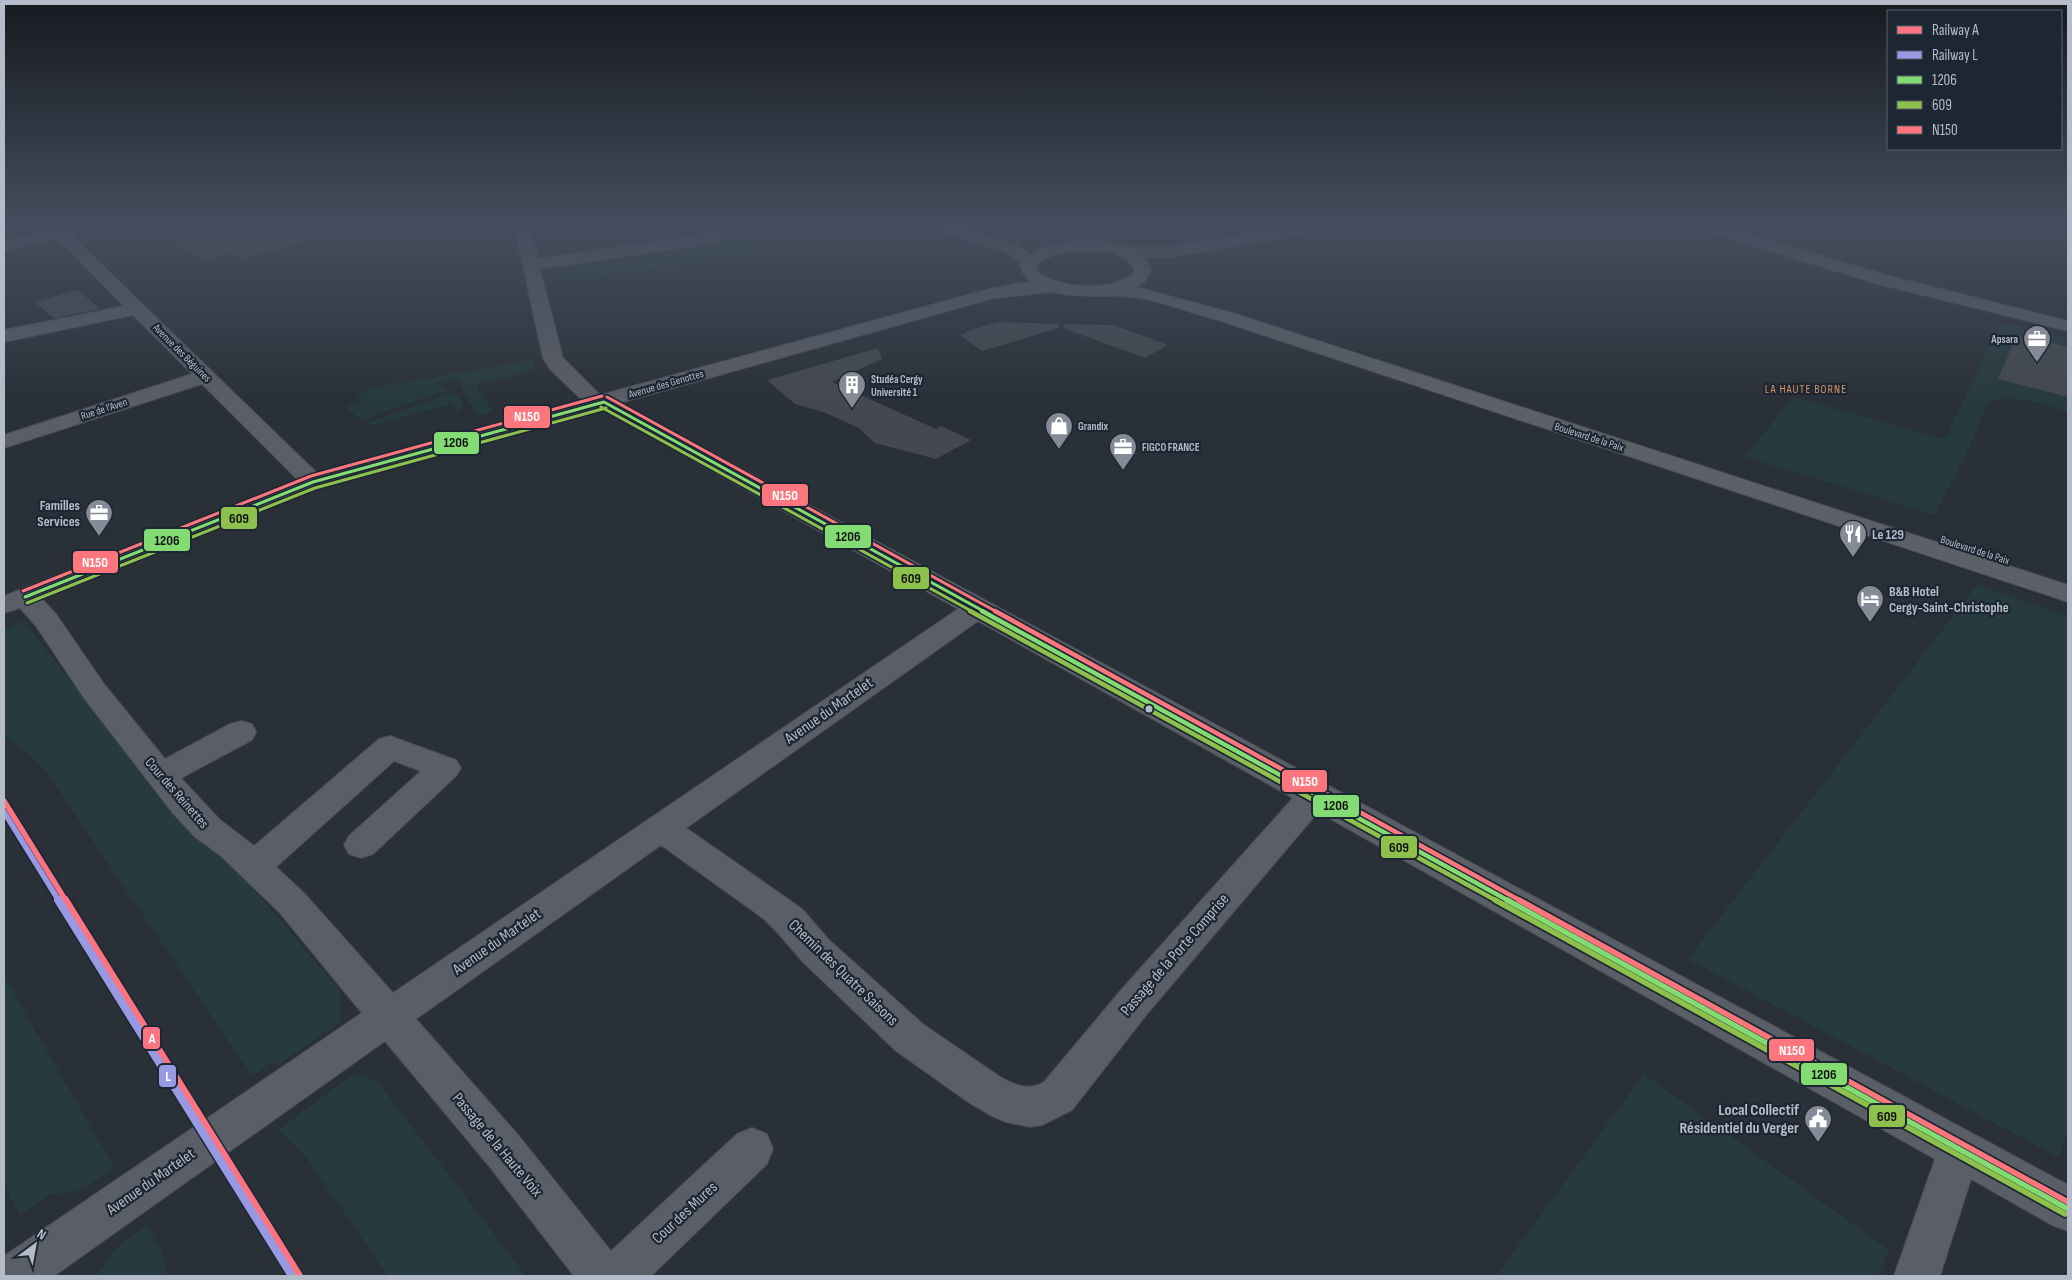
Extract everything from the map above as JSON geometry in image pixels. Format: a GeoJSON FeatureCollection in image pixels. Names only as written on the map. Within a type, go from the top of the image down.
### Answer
{"type":"FeatureCollection","features":[{"type":"Feature","properties":{"kind":"main road"},"geometry":{"type":"LineString","coordinates":[[1046,284],[1081,291],[1108,290],[1128,284]]}},
{"type":"Feature","properties":{"kind":"main road","name":"Boulevard de la Paix"},"geometry":{"type":"LineString","coordinates":[[1156,284],[1169,290],[2068,580]]}},
{"type":"Feature","properties":{"kind":"main road","name":"Boulevard de la Paix"},"geometry":{"type":"LineString","coordinates":[[1108,290],[1149,294],[1227,317],[2068,594]]}},
{"type":"Feature","properties":{"kind":"street","name":"Avenue des Béguines"},"geometry":{"type":"LineString","coordinates":[[107,284],[132,310],[205,376],[313,482]]}},
{"type":"Feature","properties":{"kind":"street"},"geometry":{"type":"LineString","coordinates":[[542,284],[553,358],[556,365],[600,403],[978,608],[2068,1209]]}},
{"type":"Feature","properties":{"kind":"street","name":"Avenue des Genottes"},"geometry":{"type":"LineString","coordinates":[[993,293],[1008,284]]}},
{"type":"Feature","properties":{"kind":"street"},"geometry":{"type":"LineString","coordinates":[[1901,284],[2068,326]]}},
{"type":"Feature","properties":{"kind":"street","name":"Avenue des Genottes"},"geometry":{"type":"LineString","coordinates":[[14,601],[313,482],[993,293],[1055,287]]}},
{"type":"Feature","properties":{"kind":"street"},"geometry":{"type":"LineString","coordinates":[[4,336],[65,322],[132,310]]}},
{"type":"Feature","properties":{"kind":"street","name":"Rue de l'Aven"},"geometry":{"type":"LineString","coordinates":[[4,442],[205,376]]}},
{"type":"Feature","properties":{"kind":"street","name":"Cour des Reinettes"},"geometry":{"type":"LineString","coordinates":[[14,601],[46,620],[94,691],[161,775],[207,828],[254,866],[292,903],[389,1017]]}},
{"type":"Feature","properties":{"kind":"street","name":"Avenue du Martelet"},"geometry":{"type":"LineString","coordinates":[[15,1276],[978,608]]}},
{"type":"Feature","properties":{"kind":"street"},"geometry":{"type":"LineString","coordinates":[[161,775],[241,732]]}},
{"type":"Feature","properties":{"kind":"street"},"geometry":{"type":"LineString","coordinates":[[254,866],[390,747],[445,768],[362,845]]}},
{"type":"Feature","properties":{"kind":"street","name":"Passage de la Porte Comprise"},"geometry":{"type":"LineString","coordinates":[[1030,1107],[1042,1105],[1058,1096],[1141,994],[1315,794]]}},
{"type":"Feature","properties":{"kind":"street","name":"Chemin des Quatre Saisons"},"geometry":{"type":"LineString","coordinates":[[660,828],[776,909],[816,951],[910,1038],[985,1090],[1006,1102],[1030,1107]]}},
{"type":"Feature","properties":{"kind":"street","name":"Passage de la Haute Voix"},"geometry":{"type":"LineString","coordinates":[[389,1017],[504,1151],[602,1276]]}},
{"type":"Feature","properties":{"kind":"street","name":"Cour des Mures"},"geometry":{"type":"LineString","coordinates":[[618,1276],[752,1149]]}},
{"type":"Feature","properties":{"kind":"street"},"geometry":{"type":"LineString","coordinates":[[1917,1276],[1960,1149]]}},
{"type":"Feature","properties":{"kind":"green space"},"geometry":{"type":"Polygon","coordinates":[[[2000,324],[2010,326],[2011,324],[2068,337],[2066,347],[1998,379],[2068,397],[2068,412],[2018,399],[1988,402],[1970,446],[1935,515],[1745,457],[1793,397],[1945,439],[2000,324]]]}},
{"type":"Feature","properties":{"kind":"green space"},"geometry":{"type":"Polygon","coordinates":[[[532,360],[534,370],[476,385],[493,412],[478,415],[462,390],[458,378],[435,383],[448,390],[361,420],[345,407],[363,400],[356,394],[377,387],[532,360]]]}},
{"type":"Feature","properties":{"kind":"green space"},"geometry":{"type":"Polygon","coordinates":[[[450,393],[461,399],[463,403],[462,409],[458,413],[452,404],[370,426],[368,423],[450,393]]]}},
{"type":"Feature","properties":{"kind":"green space"},"geometry":{"type":"Polygon","coordinates":[[[1977,585],[2068,616],[2068,1132],[2058,1157],[1688,959],[1977,585]]]}},
{"type":"Feature","properties":{"kind":"green space"},"geometry":{"type":"Polygon","coordinates":[[[24,621],[175,815],[251,886],[341,992],[340,1022],[278,1065],[272,1062],[252,1076],[45,770],[17,744],[4,737],[4,630],[24,621]]]}},
{"type":"Feature","properties":{"kind":"green space"},"geometry":{"type":"Polygon","coordinates":[[[4,976],[115,1169],[85,1187],[67,1193],[51,1194],[20,1215],[4,1185],[4,976]]]}},
{"type":"Feature","properties":{"kind":"green space"},"geometry":{"type":"Polygon","coordinates":[[[353,1074],[377,1081],[526,1276],[388,1276],[304,1154],[278,1130],[353,1074]]]}},
{"type":"Feature","properties":{"kind":"green space"},"geometry":{"type":"Polygon","coordinates":[[[1644,1074],[1889,1250],[1877,1276],[1496,1276],[1644,1074]]]}},
{"type":"Feature","properties":{"kind":"green space"},"geometry":{"type":"Polygon","coordinates":[[[146,1225],[163,1253],[167,1276],[96,1276],[116,1248],[146,1225]]]}},
{"type":"Feature","properties":{"kind":"building"},"geometry":{"type":"Polygon","coordinates":[[[78,290],[100,309],[54,318],[34,302],[78,290]]]}},
{"type":"Feature","properties":{"kind":"building"},"geometry":{"type":"Polygon","coordinates":[[[998,322],[1059,324],[1059,328],[982,351],[960,335],[998,322]]]}},
{"type":"Feature","properties":{"kind":"building"},"geometry":{"type":"Polygon","coordinates":[[[1064,324],[1114,325],[1168,345],[1145,358],[1063,328],[1064,324]]]}},
{"type":"Feature","properties":{"kind":"building","name":"Apsara"},"geometry":{"type":"Polygon","coordinates":[[[2017,335],[2068,347],[2068,397],[1998,379],[2017,335]]]}},
{"type":"Feature","properties":{"kind":"building","name":"Studéa Cergy Université 1"},"geometry":{"type":"Polygon","coordinates":[[[878,348],[882,359],[832,382],[936,429],[941,426],[971,440],[936,459],[875,443],[859,428],[823,412],[795,404],[767,380],[878,348]]]}},
{"type":"Feature","properties":{"kind":"rail line","name":"A"},"geometry":{"type":"LineString","coordinates":[[4,801],[299,1276]]}},
{"type":"Feature","properties":{"kind":"rail line","name":"L"},"geometry":{"type":"LineString","coordinates":[[4,812],[292,1276]]}},
{"type":"Feature","properties":{"kind":"transit line","name":"N150"},"geometry":{"type":"LineString","coordinates":[[23,591],[311,476],[602,396]]}},
{"type":"Feature","properties":{"kind":"transit line","name":"N150"},"geometry":{"type":"LineString","coordinates":[[607,397],[2068,1202]]}},
{"type":"Feature","properties":{"kind":"transit line","name":"1206"},"geometry":{"type":"LineString","coordinates":[[604,402],[2068,1209]]}},
{"type":"Feature","properties":{"kind":"transit line","name":"1206"},"geometry":{"type":"LineString","coordinates":[[25,597],[313,482],[604,402]]}},
{"type":"Feature","properties":{"kind":"transit line","name":"609"},"geometry":{"type":"LineString","coordinates":[[601,407],[2065,1214]]}},
{"type":"Feature","properties":{"kind":"transit line","name":"609"},"geometry":{"type":"LineString","coordinates":[[27,603],[315,488],[606,408]]}},
{"type":"Feature","properties":{"kind":"place","name":"Apsara"},"geometry":{"type":"Point","coordinates":[2037,363]}},
{"type":"Feature","properties":{"kind":"place","name":"Studéa Cergy Université 1"},"geometry":{"type":"Point","coordinates":[852,409]}},
{"type":"Feature","properties":{"kind":"place","name":"Grandix"},"geometry":{"type":"Point","coordinates":[1059,450]}},
{"type":"Feature","properties":{"kind":"place","name":"FIGCO FRANCE"},"geometry":{"type":"Point","coordinates":[1123,471]}},
{"type":"Feature","properties":{"kind":"place","name":"Familles Services"},"geometry":{"type":"Point","coordinates":[99,537]}},
{"type":"Feature","properties":{"kind":"place","name":"Le 129"},"geometry":{"type":"Point","coordinates":[1853,558]}},
{"type":"Feature","properties":{"kind":"place","name":"B&B Hotel Cergy-Saint-Christophe"},"geometry":{"type":"Point","coordinates":[1870,623]}},
{"type":"Feature","properties":{"kind":"place","name":"Local Collectif Résidentiel du Verger"},"geometry":{"type":"Point","coordinates":[1818,1143]}},
{"type":"Feature","properties":{"kind":"district","name":"LA HAUTE BORNE"},"geometry":{"type":"Point","coordinates":[1806,389]}}]}
